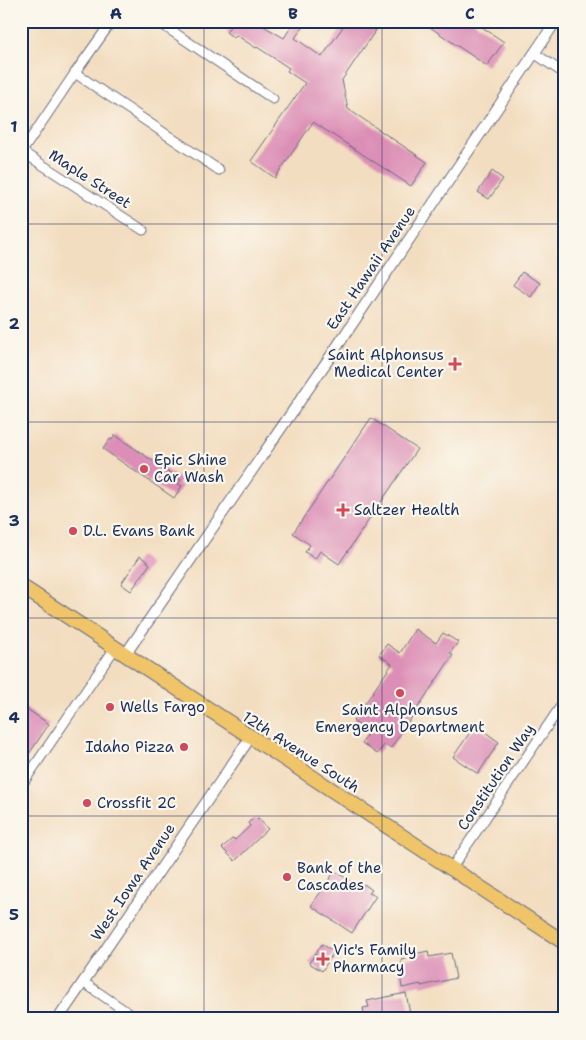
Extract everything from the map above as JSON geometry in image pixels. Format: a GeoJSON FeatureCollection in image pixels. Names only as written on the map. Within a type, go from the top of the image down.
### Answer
{"type":"FeatureCollection","features":[{"type":"Feature","properties":{"kind":"main road","name":"12th Avenue South"},"geometry":{"type":"LineString","coordinates":[[21,586],[565,943]]}},
{"type":"Feature","properties":{"kind":"street"},"geometry":{"type":"LineString","coordinates":[[22,152],[112,21]]}},
{"type":"Feature","properties":{"kind":"street"},"geometry":{"type":"LineString","coordinates":[[157,21],[273,99]]}},
{"type":"Feature","properties":{"kind":"street","name":"East Hawaii Avenue"},"geometry":{"type":"LineString","coordinates":[[120,651],[326,363],[556,21]]}},
{"type":"Feature","properties":{"kind":"street"},"geometry":{"type":"LineString","coordinates":[[534,53],[565,74]]}},
{"type":"Feature","properties":{"kind":"street"},"geometry":{"type":"LineString","coordinates":[[75,73],[219,170]]}},
{"type":"Feature","properties":{"kind":"street","name":"Maple Street"},"geometry":{"type":"LineString","coordinates":[[22,152],[143,230]]}},
{"type":"Feature","properties":{"kind":"street"},"geometry":{"type":"LineString","coordinates":[[21,786],[120,651]]}},
{"type":"Feature","properties":{"kind":"street","name":"Constitution Way"},"geometry":{"type":"LineString","coordinates":[[451,869],[565,700]]}},
{"type":"Feature","properties":{"kind":"street","name":"West Iowa Avenue"},"geometry":{"type":"LineString","coordinates":[[58,1019],[250,738]]}},
{"type":"Feature","properties":{"kind":"street"},"geometry":{"type":"LineString","coordinates":[[83,982],[137,1019]]}},
{"type":"Feature","properties":{"kind":"building"},"geometry":{"type":"Polygon","coordinates":[[[234,21],[255,21],[284,38],[295,21],[307,21],[295,38],[322,57],[347,21],[382,21],[342,80],[348,109],[427,162],[411,186],[313,122],[275,178],[251,161],[305,83],[287,71],[289,68],[257,47],[236,35],[234,38],[226,32],[234,21]]]}},
{"type":"Feature","properties":{"kind":"building"},"geometry":{"type":"Polygon","coordinates":[[[421,21],[473,21],[504,42],[487,66],[421,21]]]}},
{"type":"Feature","properties":{"kind":"building"},"geometry":{"type":"Polygon","coordinates":[[[492,171],[503,179],[489,199],[478,192],[492,171]]]}},
{"type":"Feature","properties":{"kind":"building"},"geometry":{"type":"Polygon","coordinates":[[[522,272],[540,283],[531,297],[513,285],[522,272]]]}},
{"type":"Feature","properties":{"kind":"building"},"geometry":{"type":"Polygon","coordinates":[[[371,418],[417,449],[339,564],[320,551],[315,559],[305,552],[310,545],[293,533],[371,418]]]}},
{"type":"Feature","properties":{"kind":"building","name":"Epic Shine Car Wash"},"geometry":{"type":"Polygon","coordinates":[[[115,435],[181,480],[178,484],[182,486],[174,498],[103,449],[115,435]]]}},
{"type":"Feature","properties":{"kind":"building"},"geometry":{"type":"Polygon","coordinates":[[[140,556],[150,564],[131,591],[121,584],[140,556]]]}},
{"type":"Feature","properties":{"kind":"building","name":"Saint Alphonsus Emergency Department"},"geometry":{"type":"Polygon","coordinates":[[[415,629],[436,643],[443,633],[458,642],[450,653],[453,655],[391,748],[385,744],[377,754],[362,743],[368,733],[353,721],[392,664],[379,655],[387,644],[400,653],[415,629]]]}},
{"type":"Feature","properties":{"kind":"building"},"geometry":{"type":"Polygon","coordinates":[[[21,705],[49,724],[21,766],[21,705]]]}},
{"type":"Feature","properties":{"kind":"building"},"geometry":{"type":"Polygon","coordinates":[[[475,725],[499,742],[478,774],[453,757],[475,725]]]}},
{"type":"Feature","properties":{"kind":"building"},"geometry":{"type":"Polygon","coordinates":[[[254,818],[256,820],[258,818],[268,829],[235,861],[222,848],[233,838],[235,840],[250,826],[248,823],[254,818]]]}},
{"type":"Feature","properties":{"kind":"building"},"geometry":{"type":"Polygon","coordinates":[[[335,871],[362,889],[364,884],[372,890],[369,893],[376,896],[352,933],[311,906],[335,871]]]}},
{"type":"Feature","properties":{"kind":"building"},"geometry":{"type":"Polygon","coordinates":[[[322,944],[334,952],[322,971],[309,963],[322,944]]]}},
{"type":"Feature","properties":{"kind":"building"},"geometry":{"type":"Polygon","coordinates":[[[428,951],[429,957],[451,953],[456,978],[402,988],[399,967],[402,966],[401,960],[415,957],[415,954],[428,951]]]}},
{"type":"Feature","properties":{"kind":"building"},"geometry":{"type":"Polygon","coordinates":[[[406,993],[411,1019],[365,1019],[363,1008],[369,1007],[367,1001],[406,993]]]}},
{"type":"Feature","properties":{"kind":"place","name":"Saint Alphonsus Medical Center"},"geometry":{"type":"Point","coordinates":[455,364]}},
{"type":"Feature","properties":{"kind":"place","name":"Epic Shine Car Wash"},"geometry":{"type":"Point","coordinates":[144,469]}},
{"type":"Feature","properties":{"kind":"place","name":"Saltzer Health"},"geometry":{"type":"Point","coordinates":[343,510]}},
{"type":"Feature","properties":{"kind":"place","name":"D.L. Evans Bank"},"geometry":{"type":"Point","coordinates":[73,531]}},
{"type":"Feature","properties":{"kind":"place","name":"Saint Alphonsus Emergency Department"},"geometry":{"type":"Point","coordinates":[400,693]}},
{"type":"Feature","properties":{"kind":"place","name":"Wells Fargo"},"geometry":{"type":"Point","coordinates":[110,707]}},
{"type":"Feature","properties":{"kind":"place","name":"Idaho Pizza"},"geometry":{"type":"Point","coordinates":[184,747]}},
{"type":"Feature","properties":{"kind":"place","name":"Crossfit 2C"},"geometry":{"type":"Point","coordinates":[87,803]}},
{"type":"Feature","properties":{"kind":"place","name":"Bank of the Cascades"},"geometry":{"type":"Point","coordinates":[287,877]}},
{"type":"Feature","properties":{"kind":"place","name":"Vic's Family Pharmacy"},"geometry":{"type":"Point","coordinates":[323,959]}}]}
